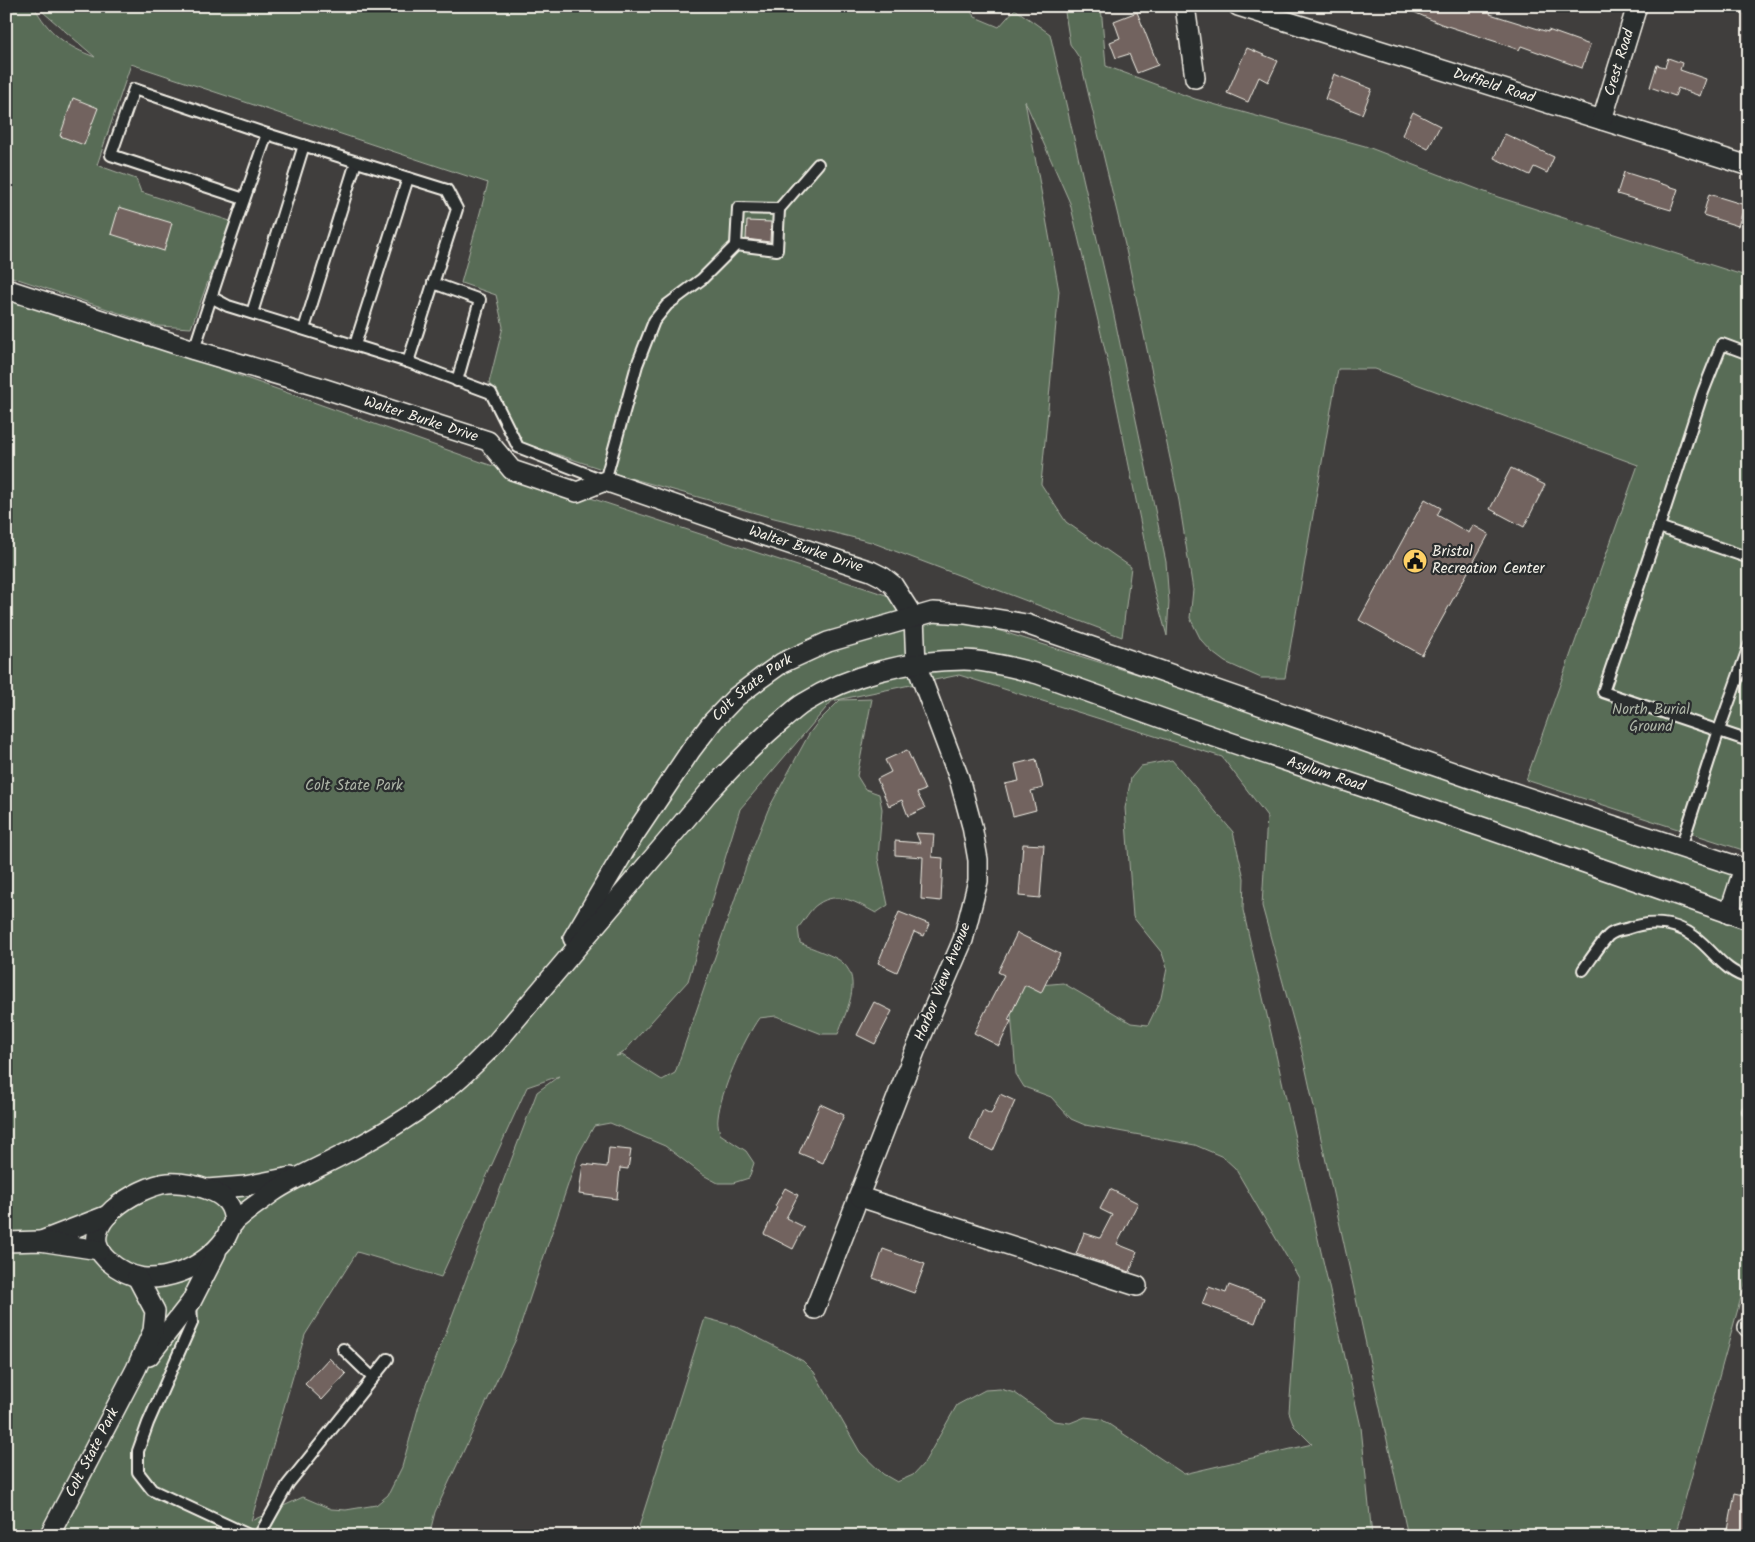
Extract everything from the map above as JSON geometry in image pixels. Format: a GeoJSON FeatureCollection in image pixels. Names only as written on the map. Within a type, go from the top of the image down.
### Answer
{"type":"FeatureCollection","features":[{"type":"Feature","properties":{"kind":"street"},"geometry":{"type":"LineString","coordinates":[[1185,6],[1195,78]]}},
{"type":"Feature","properties":{"kind":"street","name":"Duffield Road"},"geometry":{"type":"LineString","coordinates":[[1238,6],[1749,166]]}},
{"type":"Feature","properties":{"kind":"street","name":"Crest Road"},"geometry":{"type":"LineString","coordinates":[[1602,120],[1637,6]]}},
{"type":"Feature","properties":{"kind":"street","name":"Walter Burke Drive"},"geometry":{"type":"LineString","coordinates":[[6,289],[194,350],[316,386],[488,441],[512,470],[577,492],[605,481],[871,571],[893,585],[914,618]]}},
{"type":"Feature","properties":{"kind":"street","name":"Colt State Park"},"geometry":{"type":"LineString","coordinates":[[533,998],[558,963],[629,843],[659,797],[714,721],[736,697],[782,663],[812,648],[933,612],[965,614],[1026,624],[1493,786],[1680,847]]}},
{"type":"Feature","properties":{"kind":"street","name":"Harbor View Avenue"},"geometry":{"type":"LineString","coordinates":[[816,1309],[915,1052],[963,940],[978,881],[978,860],[972,826],[959,778],[916,664],[914,618]]}},
{"type":"Feature","properties":{"kind":"street","name":"Asylum Road"},"geometry":{"type":"LineString","coordinates":[[916,664],[966,660],[1031,672],[1203,733],[1749,920]]}},
{"type":"Feature","properties":{"kind":"street","name":"Colt State Park"},"geometry":{"type":"LineString","coordinates":[[136,1369],[148,1358],[191,1302],[218,1248],[234,1223],[274,1192],[417,1111],[446,1090],[495,1044],[708,793],[765,734],[804,703],[832,688],[874,672],[916,664]]}},
{"type":"Feature","properties":{"kind":"street"},"geometry":{"type":"LineString","coordinates":[[1680,847],[1746,869],[1729,914]]}},
{"type":"Feature","properties":{"kind":"street","name":"Colt State Park"},"geometry":{"type":"LineString","coordinates":[[206,1189],[245,1186],[305,1175]]}},
{"type":"Feature","properties":{"kind":"street","name":"Colt State Park"},"geometry":{"type":"LineString","coordinates":[[218,1248],[194,1266],[180,1272],[146,1280],[127,1273],[111,1263],[99,1250],[97,1244],[99,1229],[108,1215],[128,1198],[158,1185],[168,1183],[188,1183],[206,1189],[227,1200],[233,1213],[234,1223]]}},
{"type":"Feature","properties":{"kind":"street"},"geometry":{"type":"LineString","coordinates":[[860,1197],[1137,1286]]}},
{"type":"Feature","properties":{"kind":"street"},"geometry":{"type":"LineString","coordinates":[[40,1241],[108,1215]]}},
{"type":"Feature","properties":{"kind":"street"},"geometry":{"type":"LineString","coordinates":[[6,1242],[40,1241],[99,1250]]}},
{"type":"Feature","properties":{"kind":"street","name":"Colt State Park"},"geometry":{"type":"LineString","coordinates":[[49,1536],[136,1369],[153,1331],[155,1311],[153,1304],[137,1276]]}},
{"type":"Feature","properties":{"kind":"lane"},"geometry":{"type":"LineString","coordinates":[[244,199],[111,155],[134,89],[267,134],[447,190],[457,209],[408,362]]}},
{"type":"Feature","properties":{"kind":"lane"},"geometry":{"type":"LineString","coordinates":[[194,350],[267,134]]}},
{"type":"Feature","properties":{"kind":"lane"},"geometry":{"type":"LineString","coordinates":[[252,313],[304,145]]}},
{"type":"Feature","properties":{"kind":"lane"},"geometry":{"type":"LineString","coordinates":[[304,329],[356,162]]}},
{"type":"Feature","properties":{"kind":"lane"},"geometry":{"type":"LineString","coordinates":[[736,245],[777,250],[779,209],[818,164]]}},
{"type":"Feature","properties":{"kind":"lane"},"geometry":{"type":"LineString","coordinates":[[355,345],[408,178]]}},
{"type":"Feature","properties":{"kind":"lane"},"geometry":{"type":"LineString","coordinates":[[211,297],[228,306],[408,362],[491,393],[518,447],[605,481],[639,357],[654,321],[667,305],[702,280],[736,245],[738,208],[779,209]]}},
{"type":"Feature","properties":{"kind":"lane"},"geometry":{"type":"LineString","coordinates":[[433,283],[480,300],[457,381]]}},
{"type":"Feature","properties":{"kind":"lane"},"geometry":{"type":"LineString","coordinates":[[1749,354],[1722,344],[1703,392],[1603,692],[1749,741]]}},
{"type":"Feature","properties":{"kind":"lane"},"geometry":{"type":"LineString","coordinates":[[1659,527],[1749,558]]}},
{"type":"Feature","properties":{"kind":"lane"},"geometry":{"type":"LineString","coordinates":[[1680,847],[1749,646]]}},
{"type":"Feature","properties":{"kind":"lane"},"geometry":{"type":"LineString","coordinates":[[1583,970],[1609,935],[1637,925],[1655,922],[1683,930],[1695,937],[1725,966],[1738,975],[1749,978]]}},
{"type":"Feature","properties":{"kind":"lane"},"geometry":{"type":"LineString","coordinates":[[191,1302],[192,1323],[138,1451],[138,1472],[152,1490],[251,1536]]}},
{"type":"Feature","properties":{"kind":"lane"},"geometry":{"type":"LineString","coordinates":[[343,1349],[373,1378]]}},
{"type":"Feature","properties":{"kind":"lane"},"geometry":{"type":"LineString","coordinates":[[259,1536],[288,1484],[388,1359]]}},
{"type":"Feature","properties":{"kind":"green space"},"geometry":{"type":"Polygon","coordinates":[[[6,6],[34,6],[39,16],[59,38],[76,49],[95,57],[36,6],[966,6],[975,17],[999,27],[1015,9],[1050,34],[1108,287],[1166,562],[1169,602],[1167,636],[1154,589],[1109,367],[1070,203],[1025,101],[1059,291],[1041,484],[1066,522],[1131,567],[1122,637],[871,542],[766,516],[623,476],[523,443],[489,383],[503,327],[496,295],[461,283],[488,183],[131,64],[97,165],[136,179],[141,192],[230,221],[191,328],[158,326],[6,275],[6,6]]]}},
{"type":"Feature","properties":{"kind":"green space","name":"North Burial Ground"},"geometry":{"type":"Polygon","coordinates":[[[1064,6],[1101,6],[1106,66],[1195,99],[1365,146],[1498,197],[1749,277],[1749,852],[1526,780],[1638,465],[1375,369],[1338,369],[1285,678],[1261,678],[1225,662],[1201,640],[1190,618],[1193,590],[1179,501],[1125,245],[1080,59],[1070,44],[1064,6]]]}},
{"type":"Feature","properties":{"kind":"green space","name":"Colt State Park"},"geometry":{"type":"Polygon","coordinates":[[[6,296],[173,352],[484,463],[883,594],[1749,867],[1749,1269],[1675,1536],[1408,1536],[1302,1052],[1262,906],[1267,816],[1222,757],[959,675],[832,701],[740,809],[688,981],[623,1053],[616,1056],[622,1055],[662,1080],[675,1073],[750,855],[768,810],[809,734],[818,722],[840,700],[872,699],[857,776],[865,789],[879,794],[882,809],[878,858],[888,905],[876,913],[862,905],[840,898],[825,900],[812,909],[798,928],[800,943],[835,958],[849,970],[852,979],[851,997],[838,1034],[822,1034],[776,1016],[759,1018],[753,1027],[728,1081],[718,1120],[720,1134],[746,1151],[754,1163],[749,1178],[733,1183],[718,1183],[703,1175],[665,1146],[610,1123],[594,1126],[578,1155],[516,1339],[435,1512],[429,1536],[6,1536],[6,296]],[[559,1076],[527,1087],[441,1277],[357,1252],[305,1335],[251,1521],[303,1497],[331,1509],[346,1510],[376,1505],[388,1495],[402,1467],[421,1398],[537,1092],[559,1076]]]}},
{"type":"Feature","properties":{"kind":"green space"},"geometry":{"type":"Polygon","coordinates":[[[1172,760],[1233,832],[1244,878],[1243,910],[1361,1427],[1372,1536],[636,1536],[705,1318],[735,1326],[803,1361],[814,1372],[860,1452],[883,1474],[897,1482],[913,1475],[924,1463],[957,1405],[985,1390],[1000,1389],[1015,1393],[1054,1421],[1070,1423],[1085,1417],[1101,1419],[1184,1474],[1312,1444],[1294,1426],[1289,1412],[1299,1278],[1235,1168],[1223,1157],[1195,1145],[1085,1125],[1071,1119],[1051,1097],[1024,1087],[1016,1074],[1010,1000],[1017,987],[1063,983],[1131,1023],[1148,1025],[1161,998],[1167,968],[1162,953],[1133,917],[1125,808],[1131,778],[1141,766],[1172,760]]]}},
{"type":"Feature","properties":{"kind":"building"},"geometry":{"type":"Polygon","coordinates":[[[1400,6],[1493,6],[1490,14],[1548,32],[1548,30],[1590,45],[1582,68],[1521,46],[1519,50],[1441,24],[1400,6]]]}},
{"type":"Feature","properties":{"kind":"building"},"geometry":{"type":"Polygon","coordinates":[[[1137,12],[1158,65],[1137,73],[1129,54],[1116,58],[1110,42],[1120,38],[1114,21],[1137,12]]]}},
{"type":"Feature","properties":{"kind":"building"},"geometry":{"type":"Polygon","coordinates":[[[1247,48],[1278,61],[1268,82],[1259,77],[1248,102],[1227,93],[1247,48]]]}},
{"type":"Feature","properties":{"kind":"building"},"geometry":{"type":"Polygon","coordinates":[[[1668,58],[1682,63],[1680,70],[1706,79],[1700,96],[1678,88],[1675,96],[1650,87],[1657,65],[1665,67],[1668,58]]]}},
{"type":"Feature","properties":{"kind":"building"},"geometry":{"type":"Polygon","coordinates":[[[1334,74],[1372,89],[1362,114],[1325,99],[1334,74]]]}},
{"type":"Feature","properties":{"kind":"building"},"geometry":{"type":"Polygon","coordinates":[[[73,98],[98,108],[84,145],[60,136],[73,98]]]}},
{"type":"Feature","properties":{"kind":"building"},"geometry":{"type":"Polygon","coordinates":[[[1413,112],[1440,126],[1428,149],[1402,135],[1413,112]]]}},
{"type":"Feature","properties":{"kind":"building"},"geometry":{"type":"Polygon","coordinates":[[[1505,134],[1554,157],[1547,173],[1534,167],[1530,175],[1494,158],[1505,134]]]}},
{"type":"Feature","properties":{"kind":"building"},"geometry":{"type":"Polygon","coordinates":[[[1624,172],[1678,189],[1671,210],[1617,194],[1624,172]]]}},
{"type":"Feature","properties":{"kind":"building"},"geometry":{"type":"Polygon","coordinates":[[[1709,194],[1745,205],[1738,226],[1703,215],[1709,194]]]}},
{"type":"Feature","properties":{"kind":"building"},"geometry":{"type":"Polygon","coordinates":[[[119,207],[172,223],[164,251],[111,234],[119,207]]]}},
{"type":"Feature","properties":{"kind":"building"},"geometry":{"type":"Polygon","coordinates":[[[747,221],[771,222],[770,242],[746,239],[747,221]]]}},
{"type":"Feature","properties":{"kind":"building"},"geometry":{"type":"Polygon","coordinates":[[[1511,468],[1545,485],[1524,527],[1490,509],[1511,468]]]}},
{"type":"Feature","properties":{"kind":"building"},"geometry":{"type":"Polygon","coordinates":[[[1425,499],[1441,508],[1437,515],[1469,533],[1473,525],[1489,534],[1422,655],[1359,620],[1425,499]]]}},
{"type":"Feature","properties":{"kind":"building"},"geometry":{"type":"Polygon","coordinates":[[[907,750],[925,790],[917,793],[925,808],[908,816],[902,800],[889,806],[877,779],[891,772],[885,760],[907,750]]]}},
{"type":"Feature","properties":{"kind":"building"},"geometry":{"type":"Polygon","coordinates":[[[1036,759],[1043,788],[1031,791],[1036,810],[1013,816],[1005,784],[1019,781],[1015,764],[1036,759]]]}},
{"type":"Feature","properties":{"kind":"building"},"geometry":{"type":"Polygon","coordinates":[[[916,833],[934,834],[932,857],[943,858],[941,901],[921,899],[923,857],[895,855],[895,841],[920,843],[916,833]]]}},
{"type":"Feature","properties":{"kind":"building"},"geometry":{"type":"Polygon","coordinates":[[[1023,844],[1044,845],[1040,898],[1019,896],[1023,844]]]}},
{"type":"Feature","properties":{"kind":"building"},"geometry":{"type":"Polygon","coordinates":[[[899,912],[929,924],[924,936],[914,932],[897,972],[878,963],[899,912]]]}},
{"type":"Feature","properties":{"kind":"building"},"geometry":{"type":"Polygon","coordinates":[[[1017,933],[1060,954],[1041,993],[1025,985],[1008,1020],[1011,1021],[999,1046],[974,1033],[1004,975],[998,972],[1017,933]]]}},
{"type":"Feature","properties":{"kind":"building"},"geometry":{"type":"Polygon","coordinates":[[[874,1002],[892,1011],[875,1044],[857,1035],[874,1002]]]}},
{"type":"Feature","properties":{"kind":"building"},"geometry":{"type":"Polygon","coordinates":[[[1000,1094],[1015,1101],[993,1151],[970,1140],[983,1110],[991,1114],[1000,1094]]]}},
{"type":"Feature","properties":{"kind":"building"},"geometry":{"type":"Polygon","coordinates":[[[820,1104],[844,1115],[823,1163],[799,1153],[820,1104]]]}},
{"type":"Feature","properties":{"kind":"building"},"geometry":{"type":"Polygon","coordinates":[[[609,1148],[631,1150],[628,1169],[620,1168],[617,1199],[579,1194],[583,1164],[607,1167],[609,1148]]]}},
{"type":"Feature","properties":{"kind":"building"},"geometry":{"type":"Polygon","coordinates":[[[785,1188],[798,1195],[786,1218],[804,1227],[793,1249],[764,1234],[777,1207],[775,1206],[785,1188]]]}},
{"type":"Feature","properties":{"kind":"building"},"geometry":{"type":"Polygon","coordinates":[[[1110,1189],[1138,1203],[1117,1244],[1137,1252],[1130,1272],[1076,1254],[1084,1233],[1100,1238],[1112,1215],[1100,1209],[1110,1189]]]}},
{"type":"Feature","properties":{"kind":"building"},"geometry":{"type":"Polygon","coordinates":[[[883,1249],[925,1264],[914,1293],[873,1278],[883,1249]]]}},
{"type":"Feature","properties":{"kind":"building"},"geometry":{"type":"Polygon","coordinates":[[[1229,1285],[1264,1298],[1255,1323],[1202,1304],[1209,1287],[1226,1293],[1229,1285]]]}},
{"type":"Feature","properties":{"kind":"building"},"geometry":{"type":"Polygon","coordinates":[[[329,1358],[346,1374],[322,1400],[305,1384],[329,1358]]]}},
{"type":"Feature","properties":{"kind":"building"},"geometry":{"type":"Polygon","coordinates":[[[1735,1493],[1749,1496],[1749,1534],[1728,1530],[1735,1493]]]}},
{"type":"Feature","properties":{"kind":"place","name":"Bristol Recreation Center"},"geometry":{"type":"Point","coordinates":[1415,561]}}]}
